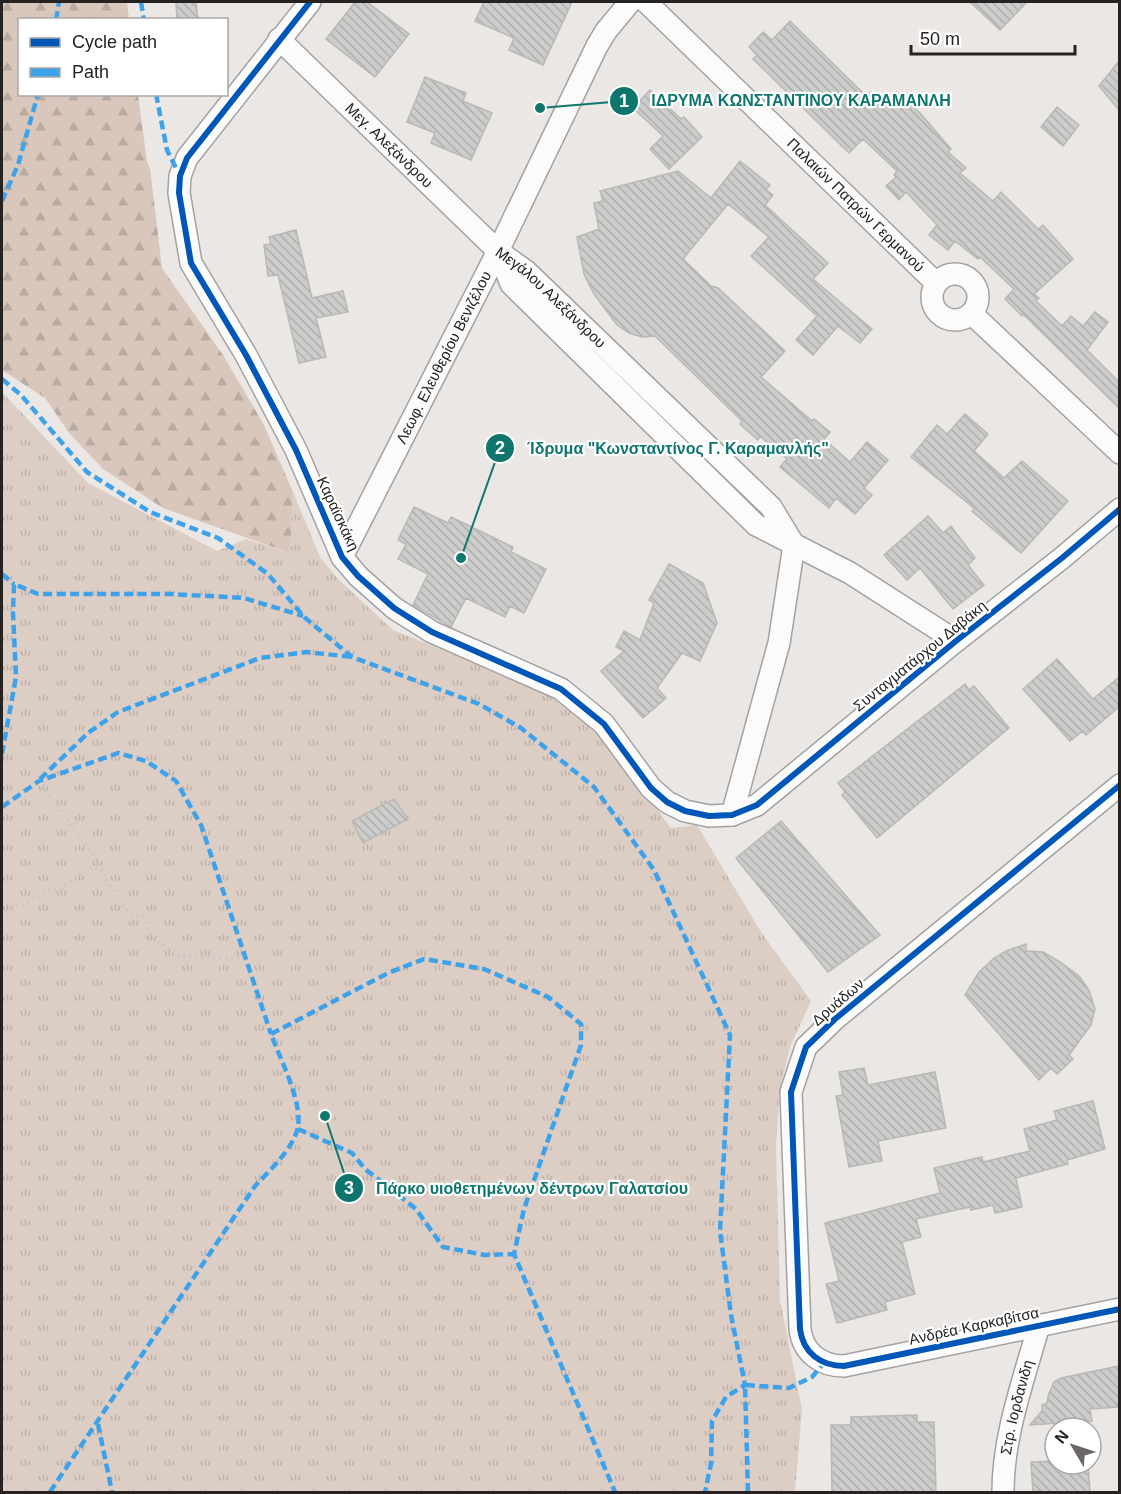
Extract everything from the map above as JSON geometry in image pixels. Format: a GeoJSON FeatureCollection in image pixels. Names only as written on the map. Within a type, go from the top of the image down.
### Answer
{"type":"FeatureCollection","features":[{"type":"Feature","properties":{"kind":"street"},"geometry":{"type":"LineString","coordinates":[[279,39],[310,2]]}},
{"type":"Feature","properties":{"kind":"street","name":"Λεωφ. Ελευθερίου Βενιζέλου"},"geometry":{"type":"LineString","coordinates":[[342,557],[498,251],[597,46],[606,31],[630,2]]}},
{"type":"Feature","properties":{"kind":"street","name":"Παλαιών Πατρών Γερμανού"},"geometry":{"type":"LineString","coordinates":[[646,2],[936,283]]}},
{"type":"Feature","properties":{"kind":"street","name":"Καραϊσκάκη"},"geometry":{"type":"LineString","coordinates":[[279,39],[187,158],[180,176],[179,193],[191,263],[246,355],[296,450],[342,557],[358,576],[405,616],[432,632],[561,689],[604,724],[651,788],[667,802],[685,811],[709,816],[732,814]]}},
{"type":"Feature","properties":{"kind":"street","name":"Μεγ. Αλεξάνδρου"},"geometry":{"type":"LineString","coordinates":[[279,39],[498,251]]}},
{"type":"Feature","properties":{"kind":"street","name":"Μεγάλου Αλεξάνδρου"},"geometry":{"type":"LineString","coordinates":[[498,251],[526,271],[771,507],[794,545]]}},
{"type":"Feature","properties":{"kind":"street","name":"Παλαιών Πατρών Γερμανού"},"geometry":{"type":"LineString","coordinates":[[949,274],[970,279],[978,292],[979,300],[972,314],[965,318],[950,320],[937,312],[932,298],[936,283],[949,274]]}},
{"type":"Feature","properties":{"kind":"street"},"geometry":{"type":"LineString","coordinates":[[972,314],[1119,453]]}},
{"type":"Feature","properties":{"kind":"street","name":"Συνταγματάρχου Δαβάκη"},"geometry":{"type":"LineString","coordinates":[[732,814],[757,805],[956,641],[1062,558],[1119,509]]}},
{"type":"Feature","properties":{"kind":"street"},"geometry":{"type":"LineString","coordinates":[[732,814],[779,643],[794,545],[850,573],[956,641]]}},
{"type":"Feature","properties":{"kind":"street","name":"Δρυάδων"},"geometry":{"type":"LineString","coordinates":[[833,1365],[818,1360],[809,1352],[802,1341],[800,1329],[791,1092],[806,1047],[835,1019],[1119,785]]}},
{"type":"Feature","properties":{"kind":"street","name":"Ανδρέα Καρκαβίτσα"},"geometry":{"type":"LineString","coordinates":[[833,1365],[844,1366],[1119,1309]]}},
{"type":"Feature","properties":{"kind":"street","name":"Στρ. Ιορδανιδη"},"geometry":{"type":"LineString","coordinates":[[1003,1492],[1008,1445],[1016,1404],[1039,1324]]}},
{"type":"Feature","properties":{"kind":"path"},"geometry":{"type":"LineString","coordinates":[[39,781],[97,860],[114,894],[130,912],[142,917],[152,937],[179,956],[246,959]]}},
{"type":"Feature","properties":{"kind":"path"},"geometry":{"type":"LineString","coordinates":[[2,917],[14,907],[28,902],[43,892],[61,888],[92,867],[103,872]]}},
{"type":"Feature","properties":{"kind":"green space"},"geometry":{"type":"Polygon","coordinates":[[[2,2],[127,2],[129,18],[18,18],[18,96],[138,96],[147,162],[150,168],[162,268],[223,355],[264,425],[293,492],[290,553],[163,508],[103,469],[70,434],[45,398],[2,370],[2,2]]]}},
{"type":"Feature","properties":{"kind":"green space"},"geometry":{"type":"Polygon","coordinates":[[[2,392],[88,483],[217,551],[246,539],[290,553],[293,492],[320,557],[339,580],[393,630],[561,698],[597,730],[671,828],[697,825],[761,932],[811,1001],[790,1047],[780,1088],[776,1147],[780,1300],[802,1409],[795,1492],[2,1492],[2,392]]]}},
{"type":"Feature","properties":{"kind":"building"},"geometry":{"type":"Polygon","coordinates":[[[176,2],[196,2],[198,18],[177,18],[176,2]]]}},
{"type":"Feature","properties":{"kind":"building"},"geometry":{"type":"Polygon","coordinates":[[[355,2],[367,2],[409,34],[375,77],[326,39],[355,2]]]}},
{"type":"Feature","properties":{"kind":"building"},"geometry":{"type":"Polygon","coordinates":[[[484,2],[572,2],[543,65],[509,50],[514,38],[475,21],[484,2]]]}},
{"type":"Feature","properties":{"kind":"building"},"geometry":{"type":"Polygon","coordinates":[[[970,2],[1027,2],[1000,30],[970,2]]]}},
{"type":"Feature","properties":{"kind":"building"},"geometry":{"type":"Polygon","coordinates":[[[790,21],[866,96],[871,92],[885,105],[897,92],[920,113],[951,149],[948,152],[966,168],[960,173],[993,201],[1001,192],[1038,229],[1043,225],[1073,259],[1034,294],[1039,298],[1036,301],[1062,326],[1071,316],[1083,326],[1095,312],[1108,322],[1087,350],[1119,382],[1119,408],[1005,299],[1014,289],[980,257],[978,259],[955,241],[948,250],[929,235],[937,225],[906,192],[899,200],[886,186],[896,177],[894,175],[897,171],[863,139],[849,153],[753,59],[757,55],[749,47],[763,32],[772,40],[790,21]]]}},
{"type":"Feature","properties":{"kind":"building"},"geometry":{"type":"Polygon","coordinates":[[[1119,61],[1119,110],[1099,86],[1119,61]]]}},
{"type":"Feature","properties":{"kind":"building"},"geometry":{"type":"Polygon","coordinates":[[[425,77],[466,93],[463,101],[492,113],[471,160],[431,143],[435,133],[407,122],[425,77]]]}},
{"type":"Feature","properties":{"kind":"building"},"geometry":{"type":"Polygon","coordinates":[[[650,90],[681,119],[684,117],[702,137],[669,169],[650,149],[663,136],[633,108],[650,90]]]}},
{"type":"Feature","properties":{"kind":"building"},"geometry":{"type":"Polygon","coordinates":[[[1057,107],[1079,125],[1063,146],[1041,127],[1057,107]]]}},
{"type":"Feature","properties":{"kind":"building"},"geometry":{"type":"Polygon","coordinates":[[[740,161],[770,185],[766,190],[773,195],[765,205],[828,263],[813,279],[872,329],[860,343],[838,326],[813,355],[796,340],[817,316],[751,256],[769,237],[728,204],[683,259],[711,286],[718,288],[785,351],[761,377],[812,421],[814,419],[830,432],[824,439],[850,462],[867,442],[888,460],[864,488],[872,495],[855,514],[836,498],[829,508],[780,467],[787,459],[760,436],[758,440],[740,424],[742,421],[655,336],[642,337],[629,333],[617,325],[594,294],[584,274],[577,237],[599,229],[594,203],[603,201],[600,191],[678,171],[711,198],[740,161]]]}},
{"type":"Feature","properties":{"kind":"building"},"geometry":{"type":"Polygon","coordinates":[[[296,230],[312,298],[343,291],[348,312],[316,318],[326,357],[299,363],[278,275],[268,276],[264,245],[271,244],[269,237],[296,230]]]}},
{"type":"Feature","properties":{"kind":"building"},"geometry":{"type":"Polygon","coordinates":[[[965,414],[988,434],[974,451],[1004,478],[1022,461],[1068,501],[1021,553],[972,511],[975,509],[911,457],[937,425],[947,434],[965,414]]]}},
{"type":"Feature","properties":{"kind":"building"},"geometry":{"type":"Polygon","coordinates":[[[414,507],[448,523],[451,517],[513,547],[511,552],[546,569],[524,613],[510,606],[505,617],[466,598],[451,627],[413,605],[428,574],[398,559],[406,544],[398,540],[414,507]]]}},
{"type":"Feature","properties":{"kind":"building"},"geometry":{"type":"Polygon","coordinates":[[[928,516],[943,533],[951,526],[975,558],[968,565],[984,585],[953,609],[920,568],[907,580],[884,555],[928,516]]]}},
{"type":"Feature","properties":{"kind":"building"},"geometry":{"type":"Polygon","coordinates":[[[669,564],[703,583],[717,623],[700,661],[682,653],[657,688],[666,698],[643,718],[601,671],[624,651],[616,647],[624,631],[640,640],[654,603],[649,600],[669,564]]]}},
{"type":"Feature","properties":{"kind":"building"},"geometry":{"type":"Polygon","coordinates":[[[1057,659],[1093,699],[1119,677],[1119,707],[1086,735],[1083,731],[1070,741],[1023,689],[1057,659]]]}},
{"type":"Feature","properties":{"kind":"building"},"geometry":{"type":"Polygon","coordinates":[[[965,684],[969,690],[974,686],[1009,728],[877,838],[842,795],[845,792],[838,783],[965,684]]]}},
{"type":"Feature","properties":{"kind":"building"},"geometry":{"type":"Polygon","coordinates":[[[394,799],[408,819],[363,843],[352,821],[394,799]]]}},
{"type":"Feature","properties":{"kind":"building"},"geometry":{"type":"Polygon","coordinates":[[[781,821],[880,935],[828,972],[736,858],[781,821]]]}},
{"type":"Feature","properties":{"kind":"building"},"geometry":{"type":"Polygon","coordinates":[[[1026,944],[1026,951],[1043,952],[1079,976],[1089,990],[1095,1009],[1091,1025],[1069,1055],[1073,1059],[1057,1074],[1051,1068],[1039,1080],[965,995],[979,972],[994,958],[1026,944]]]}},
{"type":"Feature","properties":{"kind":"building"},"geometry":{"type":"Polygon","coordinates":[[[864,1068],[868,1085],[935,1072],[946,1128],[878,1141],[882,1161],[849,1167],[836,1096],[843,1095],[839,1072],[864,1068]]]}},
{"type":"Feature","properties":{"kind":"building"},"geometry":{"type":"Polygon","coordinates":[[[1093,1101],[1105,1149],[1067,1160],[1068,1164],[1016,1178],[1022,1207],[995,1213],[993,1205],[971,1210],[970,1207],[916,1219],[921,1237],[902,1242],[915,1294],[885,1302],[887,1310],[837,1323],[826,1284],[839,1281],[825,1223],[940,1193],[934,1168],[982,1157],[983,1162],[1030,1151],[1024,1129],[1057,1120],[1054,1111],[1093,1101]]]}},
{"type":"Feature","properties":{"kind":"building"},"geometry":{"type":"Polygon","coordinates":[[[1119,1366],[1119,1407],[1090,1409],[1091,1416],[1043,1416],[1043,1424],[1030,1425],[1042,1411],[1042,1405],[1047,1403],[1054,1382],[1061,1378],[1119,1366]]]}},
{"type":"Feature","properties":{"kind":"building"},"geometry":{"type":"Polygon","coordinates":[[[917,1415],[917,1422],[934,1422],[936,1492],[832,1492],[831,1425],[851,1425],[851,1417],[917,1415]]]}},
{"type":"Feature","properties":{"kind":"building"},"geometry":{"type":"Polygon","coordinates":[[[1031,1462],[1043,1462],[1043,1476],[1089,1476],[1090,1492],[1033,1492],[1031,1462]]]}},
{"type":"Feature","properties":{"kind":"marked path"},"geometry":{"type":"LineString","coordinates":[[56,18],[59,2]]}},
{"type":"Feature","properties":{"kind":"marked path"},"geometry":{"type":"LineString","coordinates":[[141,2],[144,18]]}},
{"type":"Feature","properties":{"kind":"marked path"},"geometry":{"type":"LineString","coordinates":[[2,201],[18,165],[37,96]]}},
{"type":"Feature","properties":{"kind":"marked path"},"geometry":{"type":"LineString","coordinates":[[156,96],[167,150],[180,176]]}},
{"type":"Feature","properties":{"kind":"marked path"},"geometry":{"type":"LineString","coordinates":[[2,379],[21,395],[87,472],[150,512],[218,538],[268,574],[304,617],[352,657],[479,704],[521,728],[594,787],[654,870],[730,1035],[720,1231],[731,1315],[745,1385],[726,1397],[712,1421],[711,1464],[705,1492]]}},
{"type":"Feature","properties":{"kind":"marked path"},"geometry":{"type":"LineString","coordinates":[[2,574],[14,584]]}},
{"type":"Feature","properties":{"kind":"marked path"},"geometry":{"type":"LineString","coordinates":[[2,754],[16,677],[14,584],[38,594],[171,594],[244,598],[303,616]]}},
{"type":"Feature","properties":{"kind":"marked path"},"geometry":{"type":"LineString","coordinates":[[40,779],[88,733],[118,712],[260,658],[307,652],[352,657]]}},
{"type":"Feature","properties":{"kind":"marked path"},"geometry":{"type":"LineString","coordinates":[[2,807],[39,781],[118,753],[146,761],[176,781],[201,825],[271,1034]]}},
{"type":"Feature","properties":{"kind":"marked path"},"geometry":{"type":"LineString","coordinates":[[50,1492],[255,1186],[279,1160],[294,1139],[299,1121],[298,1109],[271,1034],[388,973],[424,959],[484,969],[548,997],[581,1024],[581,1045],[524,1209],[514,1254],[615,1492]]}},
{"type":"Feature","properties":{"kind":"marked path"},"geometry":{"type":"LineString","coordinates":[[298,1129],[352,1153],[365,1169],[416,1209],[443,1247],[485,1255],[514,1254]]}},
{"type":"Feature","properties":{"kind":"marked path"},"geometry":{"type":"LineString","coordinates":[[748,1492],[745,1385],[789,1388],[812,1377],[824,1363]]}},
{"type":"Feature","properties":{"kind":"marked path"},"geometry":{"type":"LineString","coordinates":[[98,1424],[112,1492]]}},
{"type":"Feature","properties":{"kind":"cycle path"},"geometry":{"type":"LineString","coordinates":[[310,2],[187,158],[180,176],[179,193],[191,263],[246,355],[296,450],[342,557],[358,576],[394,608],[432,632],[561,689],[604,724],[651,788],[667,802],[685,811],[709,816],[732,815],[757,805],[1120,509]]}},
{"type":"Feature","properties":{"kind":"cycle path"},"geometry":{"type":"LineString","coordinates":[[1120,785],[835,1019],[806,1047],[791,1092],[800,1329],[805,1345],[821,1361],[844,1366],[1120,1309]]}},
{"type":"Feature","properties":{"kind":"place","name":"ΙΔΡΥΜΑ ΚΩΝΣΤΑΝΤΙΝΟΥ ΚΑΡΑΜΑΝΛΗ"},"geometry":{"type":"Point","coordinates":[540,108]}},
{"type":"Feature","properties":{"kind":"place","name":"Ίδρυμα \"Κωνσταντίνος Γ. Καραμανλής\""},"geometry":{"type":"Point","coordinates":[461,558]}},
{"type":"Feature","properties":{"kind":"place","name":"Πάρκο υιοθετημένων δέντρων Γαλατσίου"},"geometry":{"type":"Point","coordinates":[325,1116]}}]}
